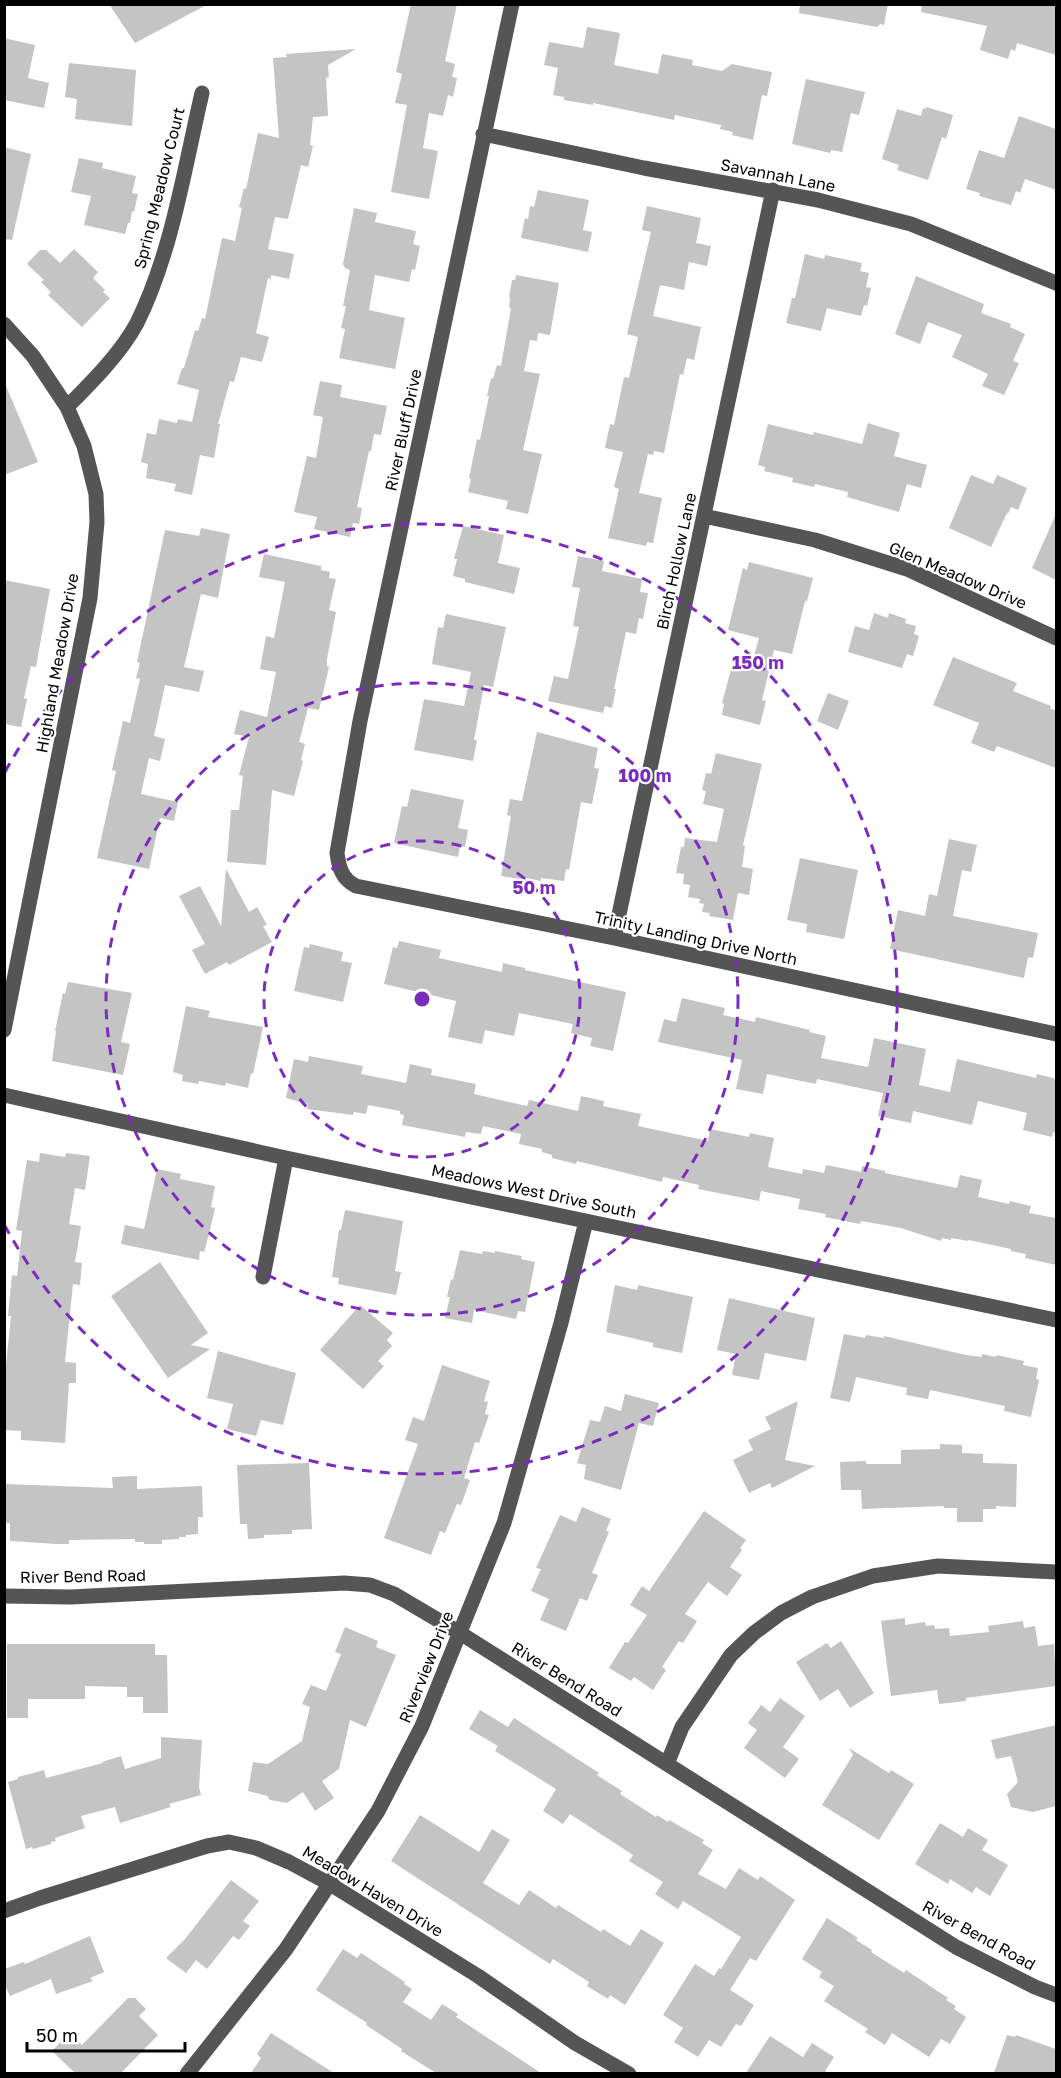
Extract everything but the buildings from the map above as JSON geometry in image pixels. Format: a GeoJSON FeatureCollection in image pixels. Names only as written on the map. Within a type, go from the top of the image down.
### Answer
{"type":"FeatureCollection","features":[{"type":"Feature","properties":{"kind":"street","name":"River Bluff Drive"},"geometry":{"type":"LineString","coordinates":[[339,864],[337,853],[360,721],[512,4]]}},
{"type":"Feature","properties":{"kind":"street","name":"Spring Meadow Court"},"geometry":{"type":"LineString","coordinates":[[67,407],[102,371],[136,324],[158,271],[170,231],[202,93]]}},
{"type":"Feature","properties":{"kind":"street","name":"Savannah Lane"},"geometry":{"type":"LineString","coordinates":[[483,134],[644,168],[818,200],[911,225],[1056,283]]}},
{"type":"Feature","properties":{"kind":"street","name":"Birch Hollow Lane"},"geometry":{"type":"LineString","coordinates":[[614,938],[773,190]]}},
{"type":"Feature","properties":{"kind":"street","name":"Highland Meadow Drive"},"geometry":{"type":"LineString","coordinates":[[4,324],[33,356],[67,407],[84,446],[96,494],[98,522],[90,598],[4,1030]]}},
{"type":"Feature","properties":{"kind":"street","name":"Glen Meadow Drive"},"geometry":{"type":"LineString","coordinates":[[704,516],[815,540],[907,569],[1056,638]]}},
{"type":"Feature","properties":{"kind":"street","name":"Trinity Landing Drive North"},"geometry":{"type":"LineString","coordinates":[[339,864],[348,882],[356,886],[614,938],[1056,1034]]}},
{"type":"Feature","properties":{"kind":"street","name":"Meadows West Drive South"},"geometry":{"type":"LineString","coordinates":[[4,1095],[286,1158],[1056,1320]]}},
{"type":"Feature","properties":{"kind":"street"},"geometry":{"type":"LineString","coordinates":[[263,1277],[286,1158]]}},
{"type":"Feature","properties":{"kind":"street","name":"Riverview Drive"},"geometry":{"type":"LineString","coordinates":[[187,2073],[286,1949],[378,1811],[422,1726],[504,1523],[561,1323],[586,1221]]}},
{"type":"Feature","properties":{"kind":"street"},"geometry":{"type":"LineString","coordinates":[[667,1764],[682,1727],[731,1655],[754,1633],[781,1613],[812,1597],[873,1576],[938,1566],[1056,1572]]}},
{"type":"Feature","properties":{"kind":"street","name":"River Bend Road"},"geometry":{"type":"LineString","coordinates":[[4,1596],[70,1597],[344,1583],[370,1586],[394,1594],[460,1633],[956,1947],[1035,1987],[1056,1995]]}},
{"type":"Feature","properties":{"kind":"street","name":"Meadow Haven Drive"},"geometry":{"type":"LineString","coordinates":[[4,1911],[207,1846],[229,1842],[256,1848],[289,1862],[330,1884],[478,1976],[575,2043],[629,2073]]}}]}
